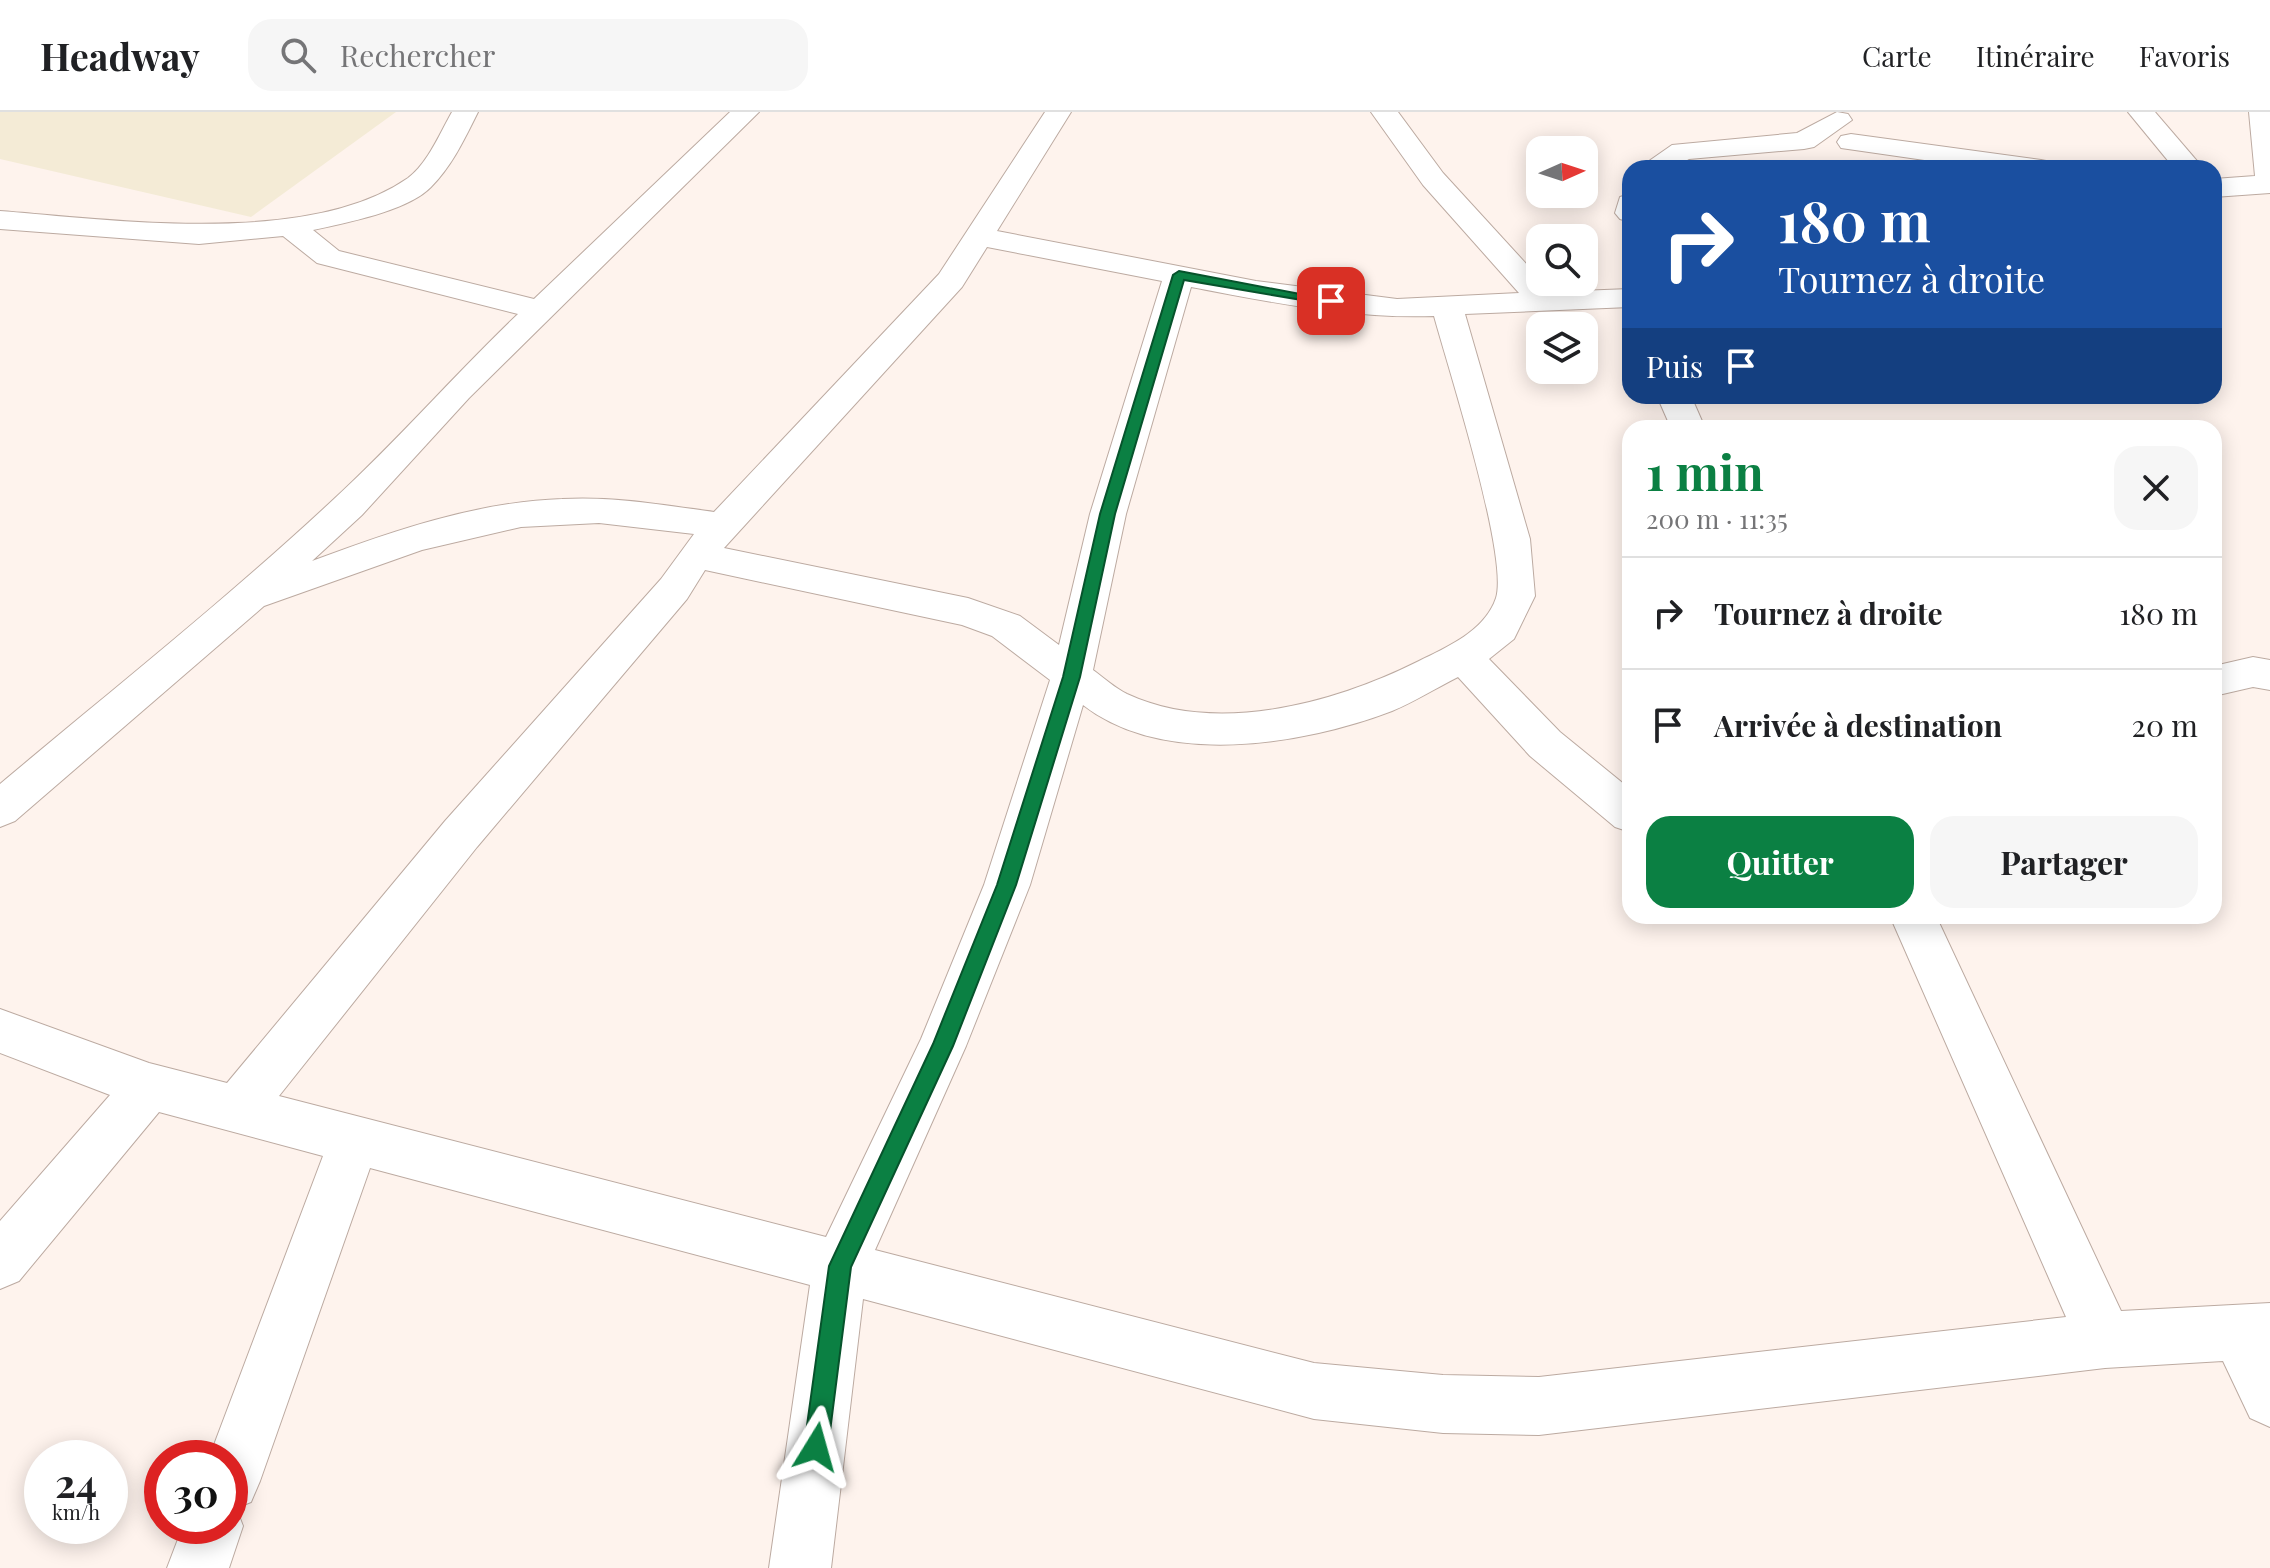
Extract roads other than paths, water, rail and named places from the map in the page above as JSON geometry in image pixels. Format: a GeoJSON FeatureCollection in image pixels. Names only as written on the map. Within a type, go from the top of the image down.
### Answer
{"type":"FeatureCollection","features":[{"type":"Feature","properties":{"kind":"street"},"geometry":{"type":"LineString","coordinates":[[0,220],[199,235],[290,226],[361,211],[419,183],[444,151],[465,112]]}},
{"type":"Feature","properties":{"kind":"street"},"geometry":{"type":"LineString","coordinates":[[0,809],[245,601],[349,506],[457,391],[746,112]]}},
{"type":"Feature","properties":{"kind":"street"},"geometry":{"type":"LineString","coordinates":[[239,1107],[461,834],[674,589],[696,555],[951,280],[1058,112]]}},
{"type":"Feature","properties":{"kind":"street"},"geometry":{"type":"LineString","coordinates":[[1384,112],[1433,179],[1545,303]]}},
{"type":"Feature","properties":{"kind":"street"},"geometry":{"type":"LineString","coordinates":[[2141,112],[2182,160]]}},
{"type":"Feature","properties":{"kind":"street"},"geometry":{"type":"LineString","coordinates":[[2222,187],[2270,184],[2262,112]]}},
{"type":"Feature","properties":{"kind":"street"},"geometry":{"type":"LineString","coordinates":[[1667,160],[1682,151],[1804,141],[1841,125],[2004,160]]}},
{"type":"Feature","properties":{"kind":"street"},"geometry":{"type":"LineString","coordinates":[[1841,125],[1861,160]]}},
{"type":"Feature","properties":{"kind":"street"},"geometry":{"type":"LineString","coordinates":[[290,226],[328,257],[541,310]]}},
{"type":"Feature","properties":{"kind":"street"},"geometry":{"type":"LineString","coordinates":[[979,236],[1331,301],[1448,309],[1622,298]]}},
{"type":"Feature","properties":{"kind":"street"},"geometry":{"type":"LineString","coordinates":[[800,1568],[840,1266],[942,1046],[1007,885],[1071,677],[1108,514],[1179,275]]}},
{"type":"Feature","properties":{"kind":"street"},"geometry":{"type":"LineString","coordinates":[[696,555],[968,612],[1006,626],[1110,704],[1151,720],[1254,728],[1299,722],[1379,699],[1463,657],[1500,629],[1516,596],[1512,539],[1448,309]]}},
{"type":"Feature","properties":{"kind":"street"},"geometry":{"type":"LineString","coordinates":[[245,601],[346,563],[470,525],[558,511],[644,515],[721,526]]}},
{"type":"Feature","properties":{"kind":"street"},"geometry":{"type":"LineString","coordinates":[[1463,657],[1545,744],[1622,807]]}},
{"type":"Feature","properties":{"kind":"street"},"geometry":{"type":"LineString","coordinates":[[2222,679],[2253,672],[2270,675]]}},
{"type":"Feature","properties":{"kind":"street"},"geometry":{"type":"LineString","coordinates":[[1917,924],[2105,1340]]}},
{"type":"Feature","properties":{"kind":"street"},"geometry":{"type":"LineString","coordinates":[[0,1031],[149,1086],[239,1107],[354,1141],[1314,1391],[1443,1404],[1539,1406],[2105,1340],[2255,1332],[2270,1398]]}},
{"type":"Feature","properties":{"kind":"street"},"geometry":{"type":"LineString","coordinates":[[0,1262],[149,1086]]}},
{"type":"Feature","properties":{"kind":"street"},"geometry":{"type":"LineString","coordinates":[[245,1440],[354,1141]]}},
{"type":"Feature","properties":{"kind":"street"},"geometry":{"type":"LineString","coordinates":[[198,1568],[207,1544]]}}]}
